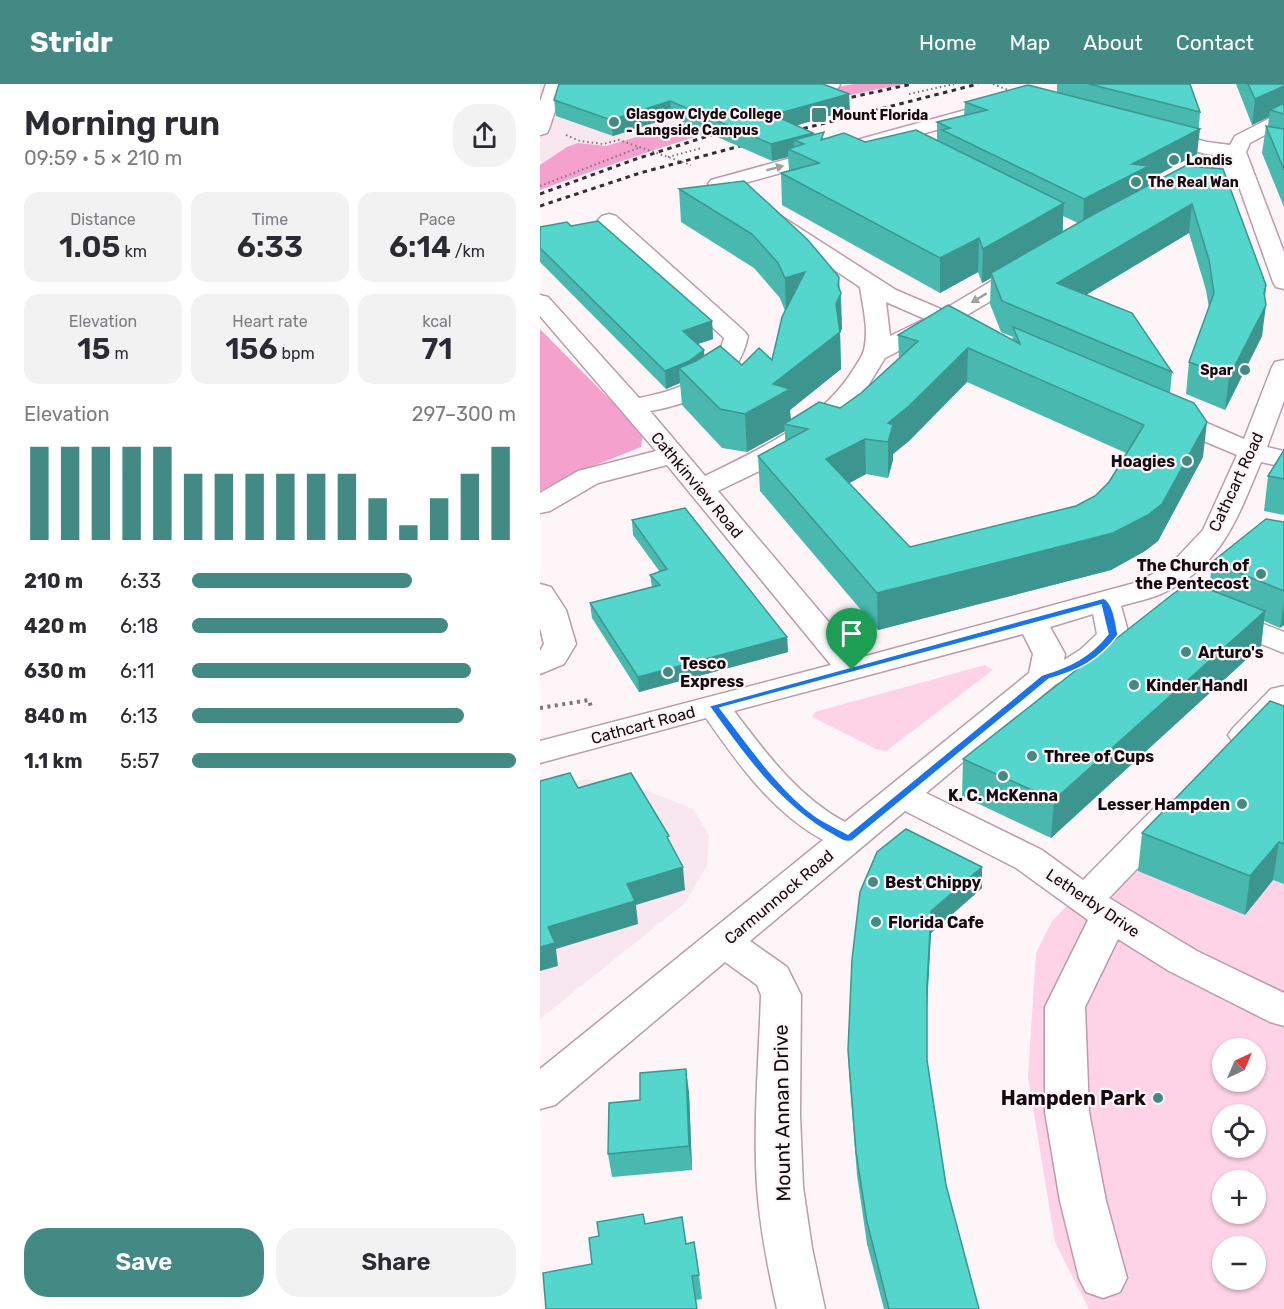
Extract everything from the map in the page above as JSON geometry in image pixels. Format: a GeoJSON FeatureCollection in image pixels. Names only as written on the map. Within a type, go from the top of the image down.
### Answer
{"type":"FeatureCollection","features":[{"type":"Feature","properties":{"kind":"street"},"geometry":{"type":"LineString","coordinates":[[542,117],[555,84]]}},
{"type":"Feature","properties":{"kind":"street"},"geometry":{"type":"LineString","coordinates":[[978,333],[888,295],[718,184],[888,137],[1007,92]]}},
{"type":"Feature","properties":{"kind":"street"},"geometry":{"type":"LineString","coordinates":[[1239,146],[1284,117]]}},
{"type":"Feature","properties":{"kind":"street"},"geometry":{"type":"LineString","coordinates":[[1139,130],[1206,148],[1274,147]]}},
{"type":"Feature","properties":{"kind":"street"},"geometry":{"type":"LineString","coordinates":[[888,137],[918,152]]}},
{"type":"Feature","properties":{"kind":"street"},"geometry":{"type":"LineString","coordinates":[[1239,146],[1242,172],[1284,282]]}},
{"type":"Feature","properties":{"kind":"street"},"geometry":{"type":"LineString","coordinates":[[1166,192],[1197,175],[1242,172]]}},
{"type":"Feature","properties":{"kind":"street"},"geometry":{"type":"LineString","coordinates":[[1256,209],[1284,214]]}},
{"type":"Feature","properties":{"kind":"street"},"geometry":{"type":"LineString","coordinates":[[609,220],[736,336],[735,345],[725,364],[707,381],[687,394],[633,407]]}},
{"type":"Feature","properties":{"kind":"street"},"geometry":{"type":"LineString","coordinates":[[876,353],[945,318],[1043,259]]}},
{"type":"Feature","properties":{"kind":"street"},"geometry":{"type":"LineString","coordinates":[[701,489],[768,456],[821,421],[854,389],[876,353],[879,332],[871,285]]}},
{"type":"Feature","properties":{"kind":"street","name":"Cathkinview Road"},"geometry":{"type":"LineString","coordinates":[[540,302],[633,407],[852,670]]}},
{"type":"Feature","properties":{"kind":"street","name":"Cathcart Road"},"geometry":{"type":"LineString","coordinates":[[540,752],[1032,622],[1149,588],[1182,570],[1227,535],[1252,452],[1284,367]]}},
{"type":"Feature","properties":{"kind":"street"},"geometry":{"type":"LineString","coordinates":[[1142,405],[1252,452],[1284,459]]}},
{"type":"Feature","properties":{"kind":"street"},"geometry":{"type":"LineString","coordinates":[[540,505],[588,477],[672,455]]}},
{"type":"Feature","properties":{"kind":"street"},"geometry":{"type":"LineString","coordinates":[[1149,588],[1284,643]]}},
{"type":"Feature","properties":{"kind":"street"},"geometry":{"type":"LineString","coordinates":[[540,593],[551,610],[560,644],[553,657],[540,663]]}},
{"type":"Feature","properties":{"kind":"street","name":"Carmunnock Road"},"geometry":{"type":"LineString","coordinates":[[540,1094],[1045,677],[1072,670],[1100,651],[1113,635],[1104,601]]}},
{"type":"Feature","properties":{"kind":"street"},"geometry":{"type":"LineString","coordinates":[[1032,622],[1049,654],[1045,677]]}},
{"type":"Feature","properties":{"kind":"street"},"geometry":{"type":"LineString","coordinates":[[1225,755],[1283,696]]}},
{"type":"Feature","properties":{"kind":"street"},"geometry":{"type":"LineString","coordinates":[[714,706],[748,752],[785,793],[811,818],[848,839]]}},
{"type":"Feature","properties":{"kind":"street"},"geometry":{"type":"LineString","coordinates":[[1103,1278],[1083,1201],[1066,1112],[1065,1008],[1098,908],[1192,790]]}},
{"type":"Feature","properties":{"kind":"street","name":"Letherby Drive"},"geometry":{"type":"LineString","coordinates":[[902,795],[1029,860],[1098,908],[1183,961],[1284,1011]]}},
{"type":"Feature","properties":{"kind":"street","name":"Mount Annan Drive"},"geometry":{"type":"LineString","coordinates":[[724,942],[773,977],[781,995],[778,1115],[780,1187],[790,1260],[801,1309]]}},
{"type":"Feature","properties":{"kind":"path"},"geometry":{"type":"LineString","coordinates":[[909,94],[954,84]]}},
{"type":"Feature","properties":{"kind":"path"},"geometry":{"type":"LineString","coordinates":[[561,133],[580,141],[603,144],[619,140],[691,165]]}},
{"type":"Feature","properties":{"kind":"path"},"geometry":{"type":"LineString","coordinates":[[540,186],[639,147]]}},
{"type":"Feature","properties":{"kind":"path"},"geometry":{"type":"LineString","coordinates":[[668,157],[702,148]]}},
{"type":"Feature","properties":{"kind":"path"},"geometry":{"type":"LineString","coordinates":[[540,708],[589,700]]}},
{"type":"Feature","properties":{"kind":"shaded area","name":"Glasgow Clyde College - Langside Campus"},"geometry":{"type":"Polygon","coordinates":[[[540,84],[703,84],[756,102],[540,165],[540,84]]]}},
{"type":"Feature","properties":{"kind":"shaded area"},"geometry":{"type":"Polygon","coordinates":[[[854,84],[905,84],[811,104],[720,129],[540,190],[540,165],[567,147],[578,143],[606,146],[755,102],[854,84]]]}},
{"type":"Feature","properties":{"kind":"shaded area"},"geometry":{"type":"Polygon","coordinates":[[[540,329],[643,433],[641,447],[568,476],[540,491],[540,329]]]}},
{"type":"Feature","properties":{"kind":"shaded area"},"geometry":{"type":"Polygon","coordinates":[[[985,665],[993,670],[886,751],[876,749],[812,717],[815,712],[985,665]]]}},
{"type":"Feature","properties":{"kind":"shaded area","name":"Hampden Park"},"geometry":{"type":"Polygon","coordinates":[[[1284,713],[1284,1309],[1089,1309],[1055,1242],[1028,1077],[1036,953],[1052,921],[1113,859],[1138,871],[1284,713]]]}},
{"type":"Feature","properties":{"kind":"shaded area"},"geometry":{"type":"Polygon","coordinates":[[[585,779],[642,789],[693,809],[709,835],[707,866],[685,903],[540,1019],[540,790],[585,779]]]}},
{"type":"Feature","properties":{"kind":"building"},"geometry":{"type":"Polygon","coordinates":[[[559,84],[823,84],[849,94],[773,115],[813,133],[771,144],[670,101],[611,120],[554,100],[559,84]]]}},
{"type":"Feature","properties":{"kind":"building"},"geometry":{"type":"Polygon","coordinates":[[[1089,84],[1190,84],[1200,112],[1089,84]]]}},
{"type":"Feature","properties":{"kind":"building"},"geometry":{"type":"Polygon","coordinates":[[[1248,84],[1284,84],[1284,86],[1255,99],[1248,84]]]}},
{"type":"Feature","properties":{"kind":"building"},"geometry":{"type":"Polygon","coordinates":[[[1028,85],[1200,129],[1132,164],[1149,166],[1084,199],[942,130],[950,128],[937,122],[987,110],[965,102],[1028,85]]]}},
{"type":"Feature","properties":{"kind":"building"},"geometry":{"type":"Polygon","coordinates":[[[1284,103],[1284,114],[1270,110],[1284,103]]]}},
{"type":"Feature","properties":{"kind":"building"},"geometry":{"type":"Polygon","coordinates":[[[1266,126],[1284,129],[1284,170],[1266,126]]]}},
{"type":"Feature","properties":{"kind":"building"},"geometry":{"type":"Polygon","coordinates":[[[916,130],[1064,203],[983,249],[979,238],[940,258],[781,173],[819,163],[788,149],[804,144],[794,140],[824,132],[821,140],[844,133],[865,142],[916,130]]]}},
{"type":"Feature","properties":{"kind":"building"},"geometry":{"type":"Polygon","coordinates":[[[1185,166],[1223,169],[1266,285],[1264,293],[1266,305],[1229,377],[1189,362],[1214,293],[1209,260],[1192,204],[1057,283],[1132,313],[1172,372],[1002,301],[991,273],[1094,214],[1185,166]]]}},
{"type":"Feature","properties":{"kind":"building"},"geometry":{"type":"Polygon","coordinates":[[[744,181],[808,240],[839,277],[838,286],[841,293],[836,304],[840,332],[773,384],[790,389],[745,414],[720,409],[679,368],[696,361],[720,346],[742,365],[759,348],[772,360],[782,317],[805,272],[785,278],[778,263],[752,234],[679,189],[744,181]]]}},
{"type":"Feature","properties":{"kind":"building"},"geometry":{"type":"Polygon","coordinates":[[[598,221],[712,321],[683,331],[704,350],[689,361],[665,371],[540,248],[540,227],[567,222],[571,226],[598,221]]]}},
{"type":"Feature","properties":{"kind":"building"},"geometry":{"type":"Polygon","coordinates":[[[948,305],[1020,344],[1013,327],[1194,403],[1207,422],[1162,504],[1148,515],[1113,533],[877,593],[758,456],[808,429],[784,424],[819,402],[840,408],[861,393],[918,341],[898,335],[948,305]],[[968,348],[909,406],[888,423],[893,425],[888,442],[865,439],[826,459],[910,547],[1076,506],[1095,496],[1109,482],[1144,425],[968,348]]]}},
{"type":"Feature","properties":{"kind":"building"},"geometry":{"type":"Polygon","coordinates":[[[1284,450],[1284,479],[1268,476],[1284,450]]]}},
{"type":"Feature","properties":{"kind":"building"},"geometry":{"type":"Polygon","coordinates":[[[685,508],[787,637],[638,677],[590,603],[660,585],[650,575],[667,569],[632,520],[685,508]]]}},
{"type":"Feature","properties":{"kind":"building"},"geometry":{"type":"Polygon","coordinates":[[[1266,519],[1284,522],[1284,591],[1212,562],[1266,519]]]}},
{"type":"Feature","properties":{"kind":"building"},"geometry":{"type":"Polygon","coordinates":[[[1190,582],[1265,611],[1054,800],[963,759],[1173,594],[1190,582]]]}},
{"type":"Feature","properties":{"kind":"building"},"geometry":{"type":"Polygon","coordinates":[[[1270,701],[1284,706],[1284,844],[1279,842],[1250,876],[1142,833],[1270,701]]]}},
{"type":"Feature","properties":{"kind":"building"},"geometry":{"type":"Polygon","coordinates":[[[570,773],[578,788],[631,773],[669,836],[667,837],[683,867],[627,884],[635,901],[548,927],[555,943],[540,947],[540,781],[570,773]]]}},
{"type":"Feature","properties":{"kind":"building"},"geometry":{"type":"Polygon","coordinates":[[[906,829],[982,867],[931,911],[927,986],[927,1060],[946,1185],[979,1309],[889,1309],[867,1222],[856,1152],[848,1050],[852,959],[860,892],[877,852],[906,829]]]}},
{"type":"Feature","properties":{"kind":"building"},"geometry":{"type":"Polygon","coordinates":[[[686,1069],[689,1146],[608,1154],[609,1103],[640,1100],[640,1073],[686,1069]]]}},
{"type":"Feature","properties":{"kind":"building"},"geometry":{"type":"Polygon","coordinates":[[[643,1214],[645,1224],[682,1217],[686,1244],[694,1242],[699,1275],[692,1276],[697,1309],[546,1309],[543,1273],[592,1264],[589,1238],[599,1236],[597,1222],[643,1214]]]}},
{"type":"Feature","properties":{"kind":"railway"},"geometry":{"type":"LineString","coordinates":[[834,101],[912,84]]}},
{"type":"Feature","properties":{"kind":"railway"},"geometry":{"type":"LineString","coordinates":[[786,133],[978,84]]}},
{"type":"Feature","properties":{"kind":"railway"},"geometry":{"type":"LineString","coordinates":[[540,194],[633,160],[727,130]]}},
{"type":"Feature","properties":{"kind":"railway"},"geometry":{"type":"LineString","coordinates":[[540,206],[640,173],[755,142]]}},
{"type":"Feature","properties":{"kind":"place","name":"Mount Florida"},"geometry":{"type":"Point","coordinates":[819,115]}},
{"type":"Feature","properties":{"kind":"place","name":"Glasgow Clyde College - Langside Campus"},"geometry":{"type":"Point","coordinates":[614,122]}},
{"type":"Feature","properties":{"kind":"place","name":"Londis"},"geometry":{"type":"Point","coordinates":[1174,160]}},
{"type":"Feature","properties":{"kind":"place","name":"The Real Wan"},"geometry":{"type":"Point","coordinates":[1136,182]}},
{"type":"Feature","properties":{"kind":"place","name":"Spar"},"geometry":{"type":"Point","coordinates":[1245,370]}},
{"type":"Feature","properties":{"kind":"place","name":"Hoagies"},"geometry":{"type":"Point","coordinates":[1187,461]}},
{"type":"Feature","properties":{"kind":"place","name":"The Church of the Pentecost"},"geometry":{"type":"Point","coordinates":[1261,574]}},
{"type":"Feature","properties":{"kind":"place","name":"Arturo's"},"geometry":{"type":"Point","coordinates":[1186,652]}},
{"type":"Feature","properties":{"kind":"place","name":"Tesco Express"},"geometry":{"type":"Point","coordinates":[668,672]}},
{"type":"Feature","properties":{"kind":"place","name":"Kinder Handl"},"geometry":{"type":"Point","coordinates":[1134,685]}},
{"type":"Feature","properties":{"kind":"place","name":"Three of Cups"},"geometry":{"type":"Point","coordinates":[1032,756]}},
{"type":"Feature","properties":{"kind":"place","name":"K. C. McKenna"},"geometry":{"type":"Point","coordinates":[1003,776]}},
{"type":"Feature","properties":{"kind":"place","name":"Lesser Hampden"},"geometry":{"type":"Point","coordinates":[1242,804]}},
{"type":"Feature","properties":{"kind":"place","name":"Best Chippy"},"geometry":{"type":"Point","coordinates":[873,882]}},
{"type":"Feature","properties":{"kind":"place","name":"Florida Cafe"},"geometry":{"type":"Point","coordinates":[876,922]}},
{"type":"Feature","properties":{"kind":"place","name":"Hampden Park"},"geometry":{"type":"Point","coordinates":[1158,1098]}},
{"type":"Feature","properties":{"kind":"route"},"geometry":{"type":"LineString","coordinates":[[1104,601],[1111,621],[1113,635],[1100,651],[1072,670],[1045,677],[848,839],[811,818],[785,793],[748,752],[714,706],[852,670],[1104,601]]}}]}
